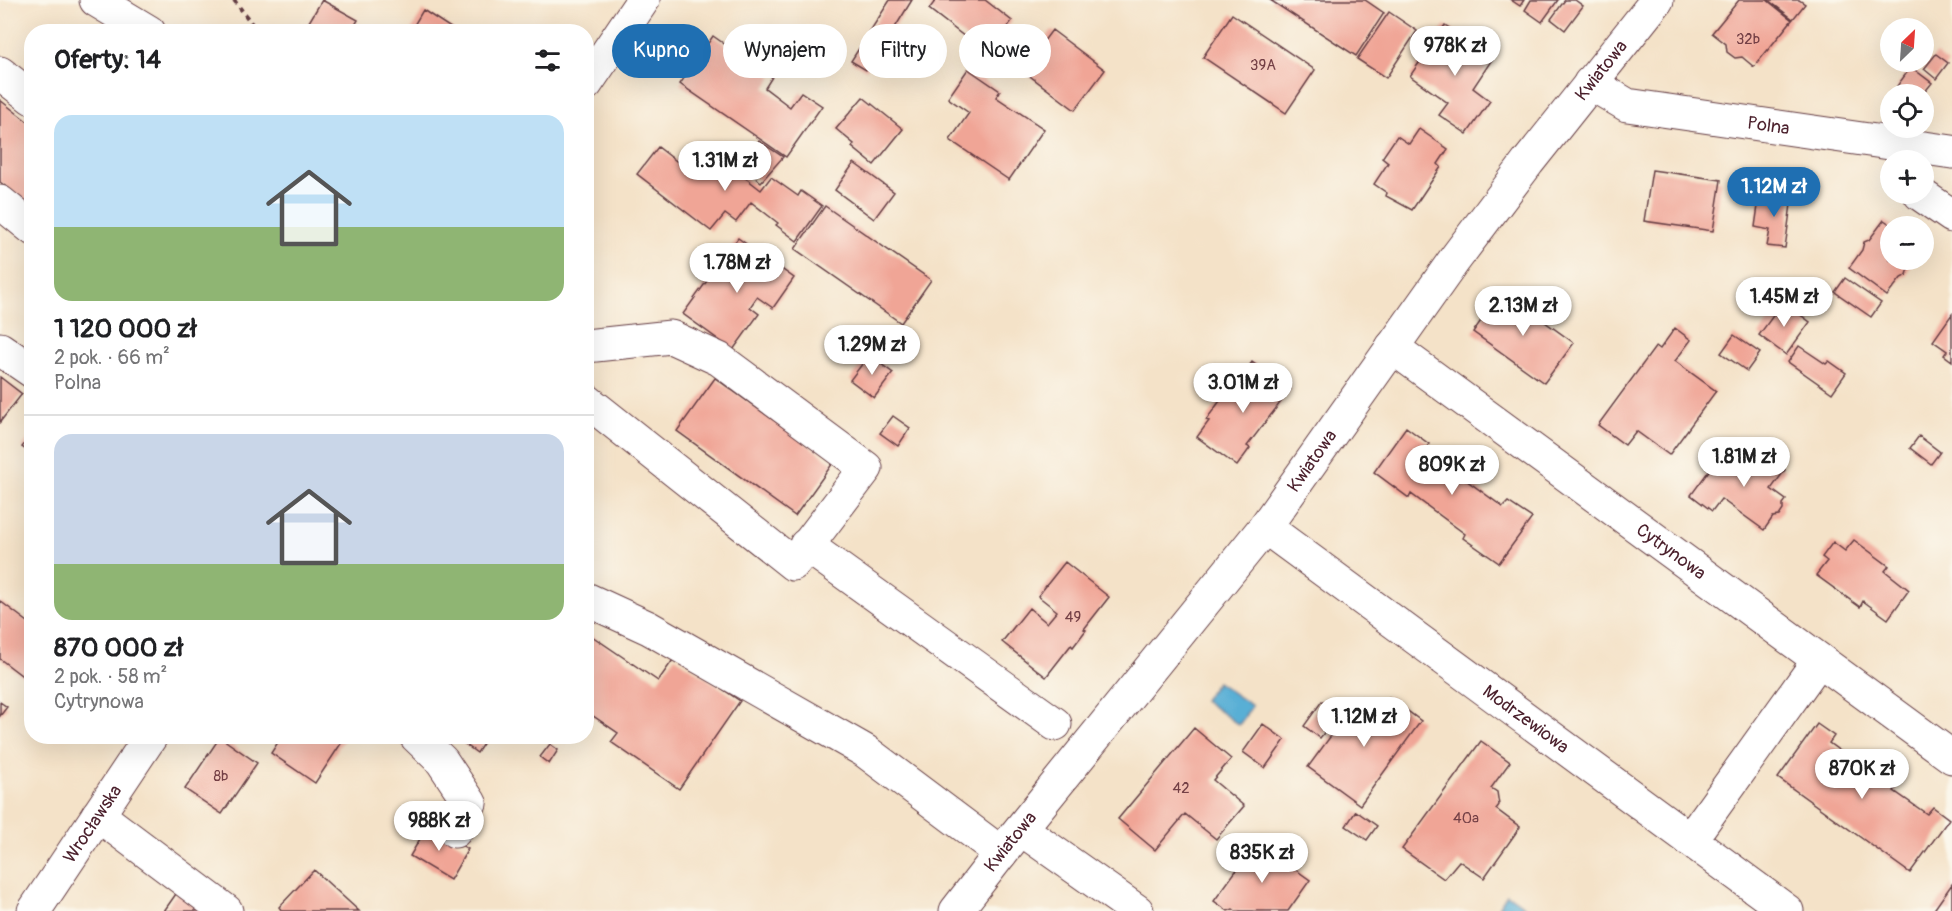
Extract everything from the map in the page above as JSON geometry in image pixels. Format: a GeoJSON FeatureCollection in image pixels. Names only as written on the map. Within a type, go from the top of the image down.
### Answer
{"type":"FeatureCollection","features":[{"type":"Feature","properties":{"kind":"street"},"geometry":{"type":"LineString","coordinates":[[96,0],[136,24]]}},
{"type":"Feature","properties":{"kind":"street"},"geometry":{"type":"LineString","coordinates":[[594,72],[643,0]]}},
{"type":"Feature","properties":{"kind":"street","name":"Kwiatowa"},"geometry":{"type":"LineString","coordinates":[[956,911],[1265,527],[1455,259],[1656,0]]}},
{"type":"Feature","properties":{"kind":"street"},"geometry":{"type":"LineString","coordinates":[[0,73],[24,92]]}},
{"type":"Feature","properties":{"kind":"street","name":"Polna"},"geometry":{"type":"LineString","coordinates":[[1590,83],[1627,105],[1880,153]]}},
{"type":"Feature","properties":{"kind":"street","name":"Polna"},"geometry":{"type":"LineString","coordinates":[[1934,153],[1952,152]]}},
{"type":"Feature","properties":{"kind":"street"},"geometry":{"type":"LineString","coordinates":[[0,202],[24,222]]}},
{"type":"Feature","properties":{"kind":"street"},"geometry":{"type":"LineString","coordinates":[[1934,204],[1952,216]]}},
{"type":"Feature","properties":{"kind":"street"},"geometry":{"type":"LineString","coordinates":[[594,345],[671,337],[719,359],[866,468],[793,564],[594,406]]}},
{"type":"Feature","properties":{"kind":"street","name":"Cytrynowa"},"geometry":{"type":"LineString","coordinates":[[1392,347],[1952,757]]}},
{"type":"Feature","properties":{"kind":"street"},"geometry":{"type":"LineString","coordinates":[[0,350],[24,366]]}},
{"type":"Feature","properties":{"kind":"street","name":"Modrzewiowa"},"geometry":{"type":"LineString","coordinates":[[1265,527],[1787,911]]}},
{"type":"Feature","properties":{"kind":"street"},"geometry":{"type":"LineString","coordinates":[[806,545],[1055,724]]}},
{"type":"Feature","properties":{"kind":"street"},"geometry":{"type":"LineString","coordinates":[[594,603],[649,628],[865,751],[1011,841],[1137,911]]}},
{"type":"Feature","properties":{"kind":"street"},"geometry":{"type":"LineString","coordinates":[[1690,840],[1819,660]]}},
{"type":"Feature","properties":{"kind":"street","name":"Wrocławska"},"geometry":{"type":"LineString","coordinates":[[34,911],[146,744]]}},
{"type":"Feature","properties":{"kind":"street"},"geometry":{"type":"LineString","coordinates":[[424,744],[442,761],[470,803],[454,831]]}},
{"type":"Feature","properties":{"kind":"street"},"geometry":{"type":"LineString","coordinates":[[98,815],[226,911]]}},
{"type":"Feature","properties":{"kind":"path"},"geometry":{"type":"LineString","coordinates":[[234,0],[252,24]]}},
{"type":"Feature","properties":{"kind":"water"},"geometry":{"type":"Polygon","coordinates":[[[1217,682],[1252,706],[1239,725],[1204,700],[1217,682]]]}},
{"type":"Feature","properties":{"kind":"water"},"geometry":{"type":"Polygon","coordinates":[[[1507,894],[1531,911],[1496,911],[1507,894]]]}},
{"type":"Feature","properties":{"kind":"building"},"geometry":{"type":"Polygon","coordinates":[[[322,0],[358,20],[356,24],[312,24],[309,22],[322,0]]]}},
{"type":"Feature","properties":{"kind":"building"},"geometry":{"type":"Polygon","coordinates":[[[890,0],[912,0],[897,24],[875,24],[890,0]]]}},
{"type":"Feature","properties":{"kind":"building"},"geometry":{"type":"Polygon","coordinates":[[[936,0],[985,0],[1012,21],[1010,24],[959,24],[959,32],[929,9],[936,0]]]}},
{"type":"Feature","properties":{"kind":"building"},"geometry":{"type":"Polygon","coordinates":[[[1270,0],[1365,0],[1384,13],[1356,56],[1270,0]]]}},
{"type":"Feature","properties":{"kind":"building"},"geometry":{"type":"Polygon","coordinates":[[[1511,0],[1524,0],[1520,6],[1511,0]]]}},
{"type":"Feature","properties":{"kind":"building"},"geometry":{"type":"Polygon","coordinates":[[[1531,0],[1558,0],[1542,22],[1525,10],[1531,0]]]}},
{"type":"Feature","properties":{"kind":"building"},"geometry":{"type":"Polygon","coordinates":[[[1565,0],[1575,0],[1583,6],[1565,30],[1551,19],[1565,0]]]}},
{"type":"Feature","properties":{"kind":"building"},"geometry":{"type":"Polygon","coordinates":[[[1739,0],[1767,0],[1792,20],[1754,67],[1742,57],[1735,58],[1727,52],[1726,44],[1712,33],[1739,0]]]}},
{"type":"Feature","properties":{"kind":"building"},"geometry":{"type":"Polygon","coordinates":[[[1768,0],[1799,0],[1805,4],[1793,19],[1768,0]]]}},
{"type":"Feature","properties":{"kind":"building"},"geometry":{"type":"Polygon","coordinates":[[[423,10],[445,24],[415,24],[423,10]]]}},
{"type":"Feature","properties":{"kind":"building"},"geometry":{"type":"Polygon","coordinates":[[[1389,12],[1417,31],[1386,78],[1357,59],[1389,12]]]}},
{"type":"Feature","properties":{"kind":"building"},"geometry":{"type":"Polygon","coordinates":[[[1232,14],[1315,70],[1286,113],[1203,57],[1232,14]]]}},
{"type":"Feature","properties":{"kind":"building"},"geometry":{"type":"Polygon","coordinates":[[[1445,25],[1493,58],[1473,88],[1490,101],[1467,134],[1439,115],[1448,103],[1410,76],[1445,25]]]}},
{"type":"Feature","properties":{"kind":"building"},"geometry":{"type":"Polygon","coordinates":[[[1051,31],[1105,70],[1075,110],[1033,78],[1051,78],[1051,31]]]}},
{"type":"Feature","properties":{"kind":"building"},"geometry":{"type":"Polygon","coordinates":[[[713,36],[723,43],[723,78],[771,78],[765,88],[790,107],[801,92],[822,106],[786,157],[680,84],[684,78],[711,78],[711,39],[713,36]]]}},
{"type":"Feature","properties":{"kind":"building"},"geometry":{"type":"Polygon","coordinates":[[[859,48],[859,66],[851,61],[859,48]]]}},
{"type":"Feature","properties":{"kind":"building"},"geometry":{"type":"Polygon","coordinates":[[[1936,54],[1948,63],[1936,79],[1928,72],[1934,72],[1936,54]]]}},
{"type":"Feature","properties":{"kind":"building"},"geometry":{"type":"Polygon","coordinates":[[[1907,72],[1918,72],[1932,83],[1931,84],[1898,84],[1907,72]]]}},
{"type":"Feature","properties":{"kind":"building"},"geometry":{"type":"Polygon","coordinates":[[[962,78],[981,78],[1000,91],[996,97],[1044,129],[1009,180],[950,140],[969,113],[948,98],[962,78]]]}},
{"type":"Feature","properties":{"kind":"building"},"geometry":{"type":"Polygon","coordinates":[[[863,97],[903,129],[874,165],[852,147],[854,144],[836,129],[863,97]]]}},
{"type":"Feature","properties":{"kind":"building"},"geometry":{"type":"Polygon","coordinates":[[[0,100],[24,119],[24,201],[0,182],[0,100]]]}},
{"type":"Feature","properties":{"kind":"building"},"geometry":{"type":"Polygon","coordinates":[[[1419,129],[1448,149],[1438,164],[1441,167],[1412,210],[1386,196],[1387,193],[1374,184],[1388,163],[1382,158],[1397,136],[1409,144],[1419,129]]]}},
{"type":"Feature","properties":{"kind":"building"},"geometry":{"type":"Polygon","coordinates":[[[759,141],[783,157],[761,182],[740,164],[759,141]]]}},
{"type":"Feature","properties":{"kind":"building"},"geometry":{"type":"Polygon","coordinates":[[[702,144],[761,190],[771,177],[798,196],[801,191],[822,206],[797,241],[751,202],[736,222],[725,214],[711,231],[637,174],[658,147],[684,167],[702,144]]]}},
{"type":"Feature","properties":{"kind":"building"},"geometry":{"type":"Polygon","coordinates":[[[854,163],[894,192],[874,219],[835,190],[854,163]]]}},
{"type":"Feature","properties":{"kind":"building"},"geometry":{"type":"Polygon","coordinates":[[[1652,170],[1721,180],[1713,231],[1644,221],[1652,170]]]}},
{"type":"Feature","properties":{"kind":"building"},"geometry":{"type":"Polygon","coordinates":[[[1760,192],[1792,197],[1785,248],[1767,246],[1770,230],[1755,227],[1760,192]]]}},
{"type":"Feature","properties":{"kind":"building"},"geometry":{"type":"Polygon","coordinates":[[[825,206],[931,280],[901,323],[795,249],[825,206]]]}},
{"type":"Feature","properties":{"kind":"building"},"geometry":{"type":"Polygon","coordinates":[[[1880,225],[1880,270],[1908,270],[1907,275],[1901,278],[1887,296],[1849,268],[1862,250],[1864,242],[1869,240],[1880,225]]]}},
{"type":"Feature","properties":{"kind":"building"},"geometry":{"type":"Polygon","coordinates":[[[738,238],[794,278],[773,308],[757,297],[750,307],[759,314],[733,350],[683,314],[738,238]]]}},
{"type":"Feature","properties":{"kind":"building"},"geometry":{"type":"Polygon","coordinates":[[[1845,278],[1881,303],[1871,317],[1835,292],[1845,278]]]}},
{"type":"Feature","properties":{"kind":"building"},"geometry":{"type":"Polygon","coordinates":[[[1502,291],[1574,343],[1544,383],[1473,332],[1502,291]]]}},
{"type":"Feature","properties":{"kind":"building"},"geometry":{"type":"Polygon","coordinates":[[[1783,302],[1810,322],[1786,355],[1759,335],[1783,302]]]}},
{"type":"Feature","properties":{"kind":"building"},"geometry":{"type":"Polygon","coordinates":[[[1952,314],[1952,361],[1944,355],[1947,351],[1933,341],[1952,314]]]}},
{"type":"Feature","properties":{"kind":"building"},"geometry":{"type":"Polygon","coordinates":[[[1675,328],[1691,340],[1675,361],[1716,391],[1669,455],[1636,431],[1625,445],[1598,425],[1656,346],[1660,349],[1675,328]]]}},
{"type":"Feature","properties":{"kind":"building"},"geometry":{"type":"Polygon","coordinates":[[[1734,335],[1760,353],[1747,371],[1721,353],[1734,335]]]}},
{"type":"Feature","properties":{"kind":"building"},"geometry":{"type":"Polygon","coordinates":[[[1799,346],[1826,364],[1829,361],[1846,373],[1832,393],[1788,362],[1799,346]]]}},
{"type":"Feature","properties":{"kind":"building"},"geometry":{"type":"Polygon","coordinates":[[[869,355],[893,373],[874,398],[850,380],[869,355]]]}},
{"type":"Feature","properties":{"kind":"building"},"geometry":{"type":"Polygon","coordinates":[[[1252,362],[1290,390],[1247,446],[1250,448],[1237,466],[1197,437],[1222,398],[1224,400],[1252,362]]]}},
{"type":"Feature","properties":{"kind":"building"},"geometry":{"type":"Polygon","coordinates":[[[0,377],[22,394],[0,422],[0,377]]]}},
{"type":"Feature","properties":{"kind":"building"},"geometry":{"type":"Polygon","coordinates":[[[715,378],[833,463],[795,516],[677,431],[715,378]]]}},
{"type":"Feature","properties":{"kind":"building"},"geometry":{"type":"Polygon","coordinates":[[[893,416],[910,428],[898,446],[880,433],[893,416]]]}},
{"type":"Feature","properties":{"kind":"building"},"geometry":{"type":"Polygon","coordinates":[[[1406,427],[1429,444],[1425,450],[1503,507],[1508,502],[1532,518],[1499,563],[1463,538],[1465,534],[1411,494],[1409,498],[1374,472],[1406,427]]]}},
{"type":"Feature","properties":{"kind":"building"},"geometry":{"type":"Polygon","coordinates":[[[1919,436],[1940,452],[1931,464],[1910,448],[1919,436]]]}},
{"type":"Feature","properties":{"kind":"building"},"geometry":{"type":"Polygon","coordinates":[[[1754,447],[1785,470],[1771,489],[1786,500],[1783,510],[1779,516],[1773,517],[1764,530],[1721,499],[1712,511],[1691,495],[1719,457],[1729,464],[1735,461],[1742,462],[1754,447]]]}},
{"type":"Feature","properties":{"kind":"building"},"geometry":{"type":"Polygon","coordinates":[[[1854,540],[1889,566],[1885,571],[1909,590],[1888,619],[1863,601],[1860,607],[1816,575],[1827,561],[1822,557],[1833,542],[1845,551],[1854,540]]]}},
{"type":"Feature","properties":{"kind":"building"},"geometry":{"type":"Polygon","coordinates":[[[1065,562],[1109,597],[1073,647],[1071,645],[1046,677],[1002,642],[1029,608],[1047,623],[1057,611],[1038,596],[1065,562]]]}},
{"type":"Feature","properties":{"kind":"building"},"geometry":{"type":"Polygon","coordinates":[[[0,601],[24,619],[24,677],[0,659],[0,601]]]}},
{"type":"Feature","properties":{"kind":"building"},"geometry":{"type":"Polygon","coordinates":[[[594,637],[658,681],[675,657],[740,701],[679,789],[611,742],[618,733],[594,716],[594,637]]]}},
{"type":"Feature","properties":{"kind":"building"},"geometry":{"type":"Polygon","coordinates":[[[1389,697],[1421,721],[1360,805],[1308,767],[1355,703],[1374,717],[1389,697]]]}},
{"type":"Feature","properties":{"kind":"building"},"geometry":{"type":"Polygon","coordinates":[[[1322,701],[1339,714],[1320,738],[1304,726],[1322,701]]]}},
{"type":"Feature","properties":{"kind":"building"},"geometry":{"type":"Polygon","coordinates":[[[0,702],[7,707],[0,716],[0,702]]]}},
{"type":"Feature","properties":{"kind":"building"},"geometry":{"type":"Polygon","coordinates":[[[1263,724],[1285,740],[1265,768],[1243,752],[1263,724]]]}},
{"type":"Feature","properties":{"kind":"building"},"geometry":{"type":"Polygon","coordinates":[[[1817,724],[1834,736],[1829,743],[1862,767],[1867,760],[1899,783],[1894,791],[1927,814],[1933,807],[1949,819],[1910,873],[1778,778],[1817,724]]]}},
{"type":"Feature","properties":{"kind":"building"},"geometry":{"type":"Polygon","coordinates":[[[1194,728],[1231,759],[1213,780],[1244,806],[1216,839],[1185,814],[1155,850],[1118,819],[1194,728]]]}},
{"type":"Feature","properties":{"kind":"building"},"geometry":{"type":"Polygon","coordinates":[[[1481,741],[1510,762],[1491,788],[1497,792],[1499,805],[1496,809],[1520,827],[1484,878],[1459,861],[1444,879],[1402,849],[1481,741]]]}},
{"type":"Feature","properties":{"kind":"building"},"geometry":{"type":"Polygon","coordinates":[[[215,744],[230,744],[257,763],[222,814],[185,789],[215,744]]]}},
{"type":"Feature","properties":{"kind":"building"},"geometry":{"type":"Polygon","coordinates":[[[277,744],[341,744],[315,783],[271,753],[277,744]]]}},
{"type":"Feature","properties":{"kind":"building"},"geometry":{"type":"Polygon","coordinates":[[[465,744],[483,744],[477,753],[465,744]]]}},
{"type":"Feature","properties":{"kind":"building"},"geometry":{"type":"Polygon","coordinates":[[[550,744],[558,750],[549,764],[540,757],[550,744]]]}},
{"type":"Feature","properties":{"kind":"building"},"geometry":{"type":"Polygon","coordinates":[[[1356,811],[1377,826],[1367,840],[1346,826],[1356,811]]]}},
{"type":"Feature","properties":{"kind":"building"},"geometry":{"type":"Polygon","coordinates":[[[428,825],[468,849],[450,880],[410,856],[428,825]]]}},
{"type":"Feature","properties":{"kind":"building"},"geometry":{"type":"Polygon","coordinates":[[[1257,842],[1310,880],[1288,911],[1236,911],[1233,909],[1228,911],[1214,901],[1257,842]]]}},
{"type":"Feature","properties":{"kind":"building"},"geometry":{"type":"Polygon","coordinates":[[[314,870],[359,911],[282,911],[279,907],[314,870]]]}},
{"type":"Feature","properties":{"kind":"building"},"geometry":{"type":"Polygon","coordinates":[[[1952,884],[1952,911],[1933,911],[1952,884]]]}},
{"type":"Feature","properties":{"kind":"building"},"geometry":{"type":"Polygon","coordinates":[[[178,891],[207,911],[164,911],[178,891]]]}}]}
